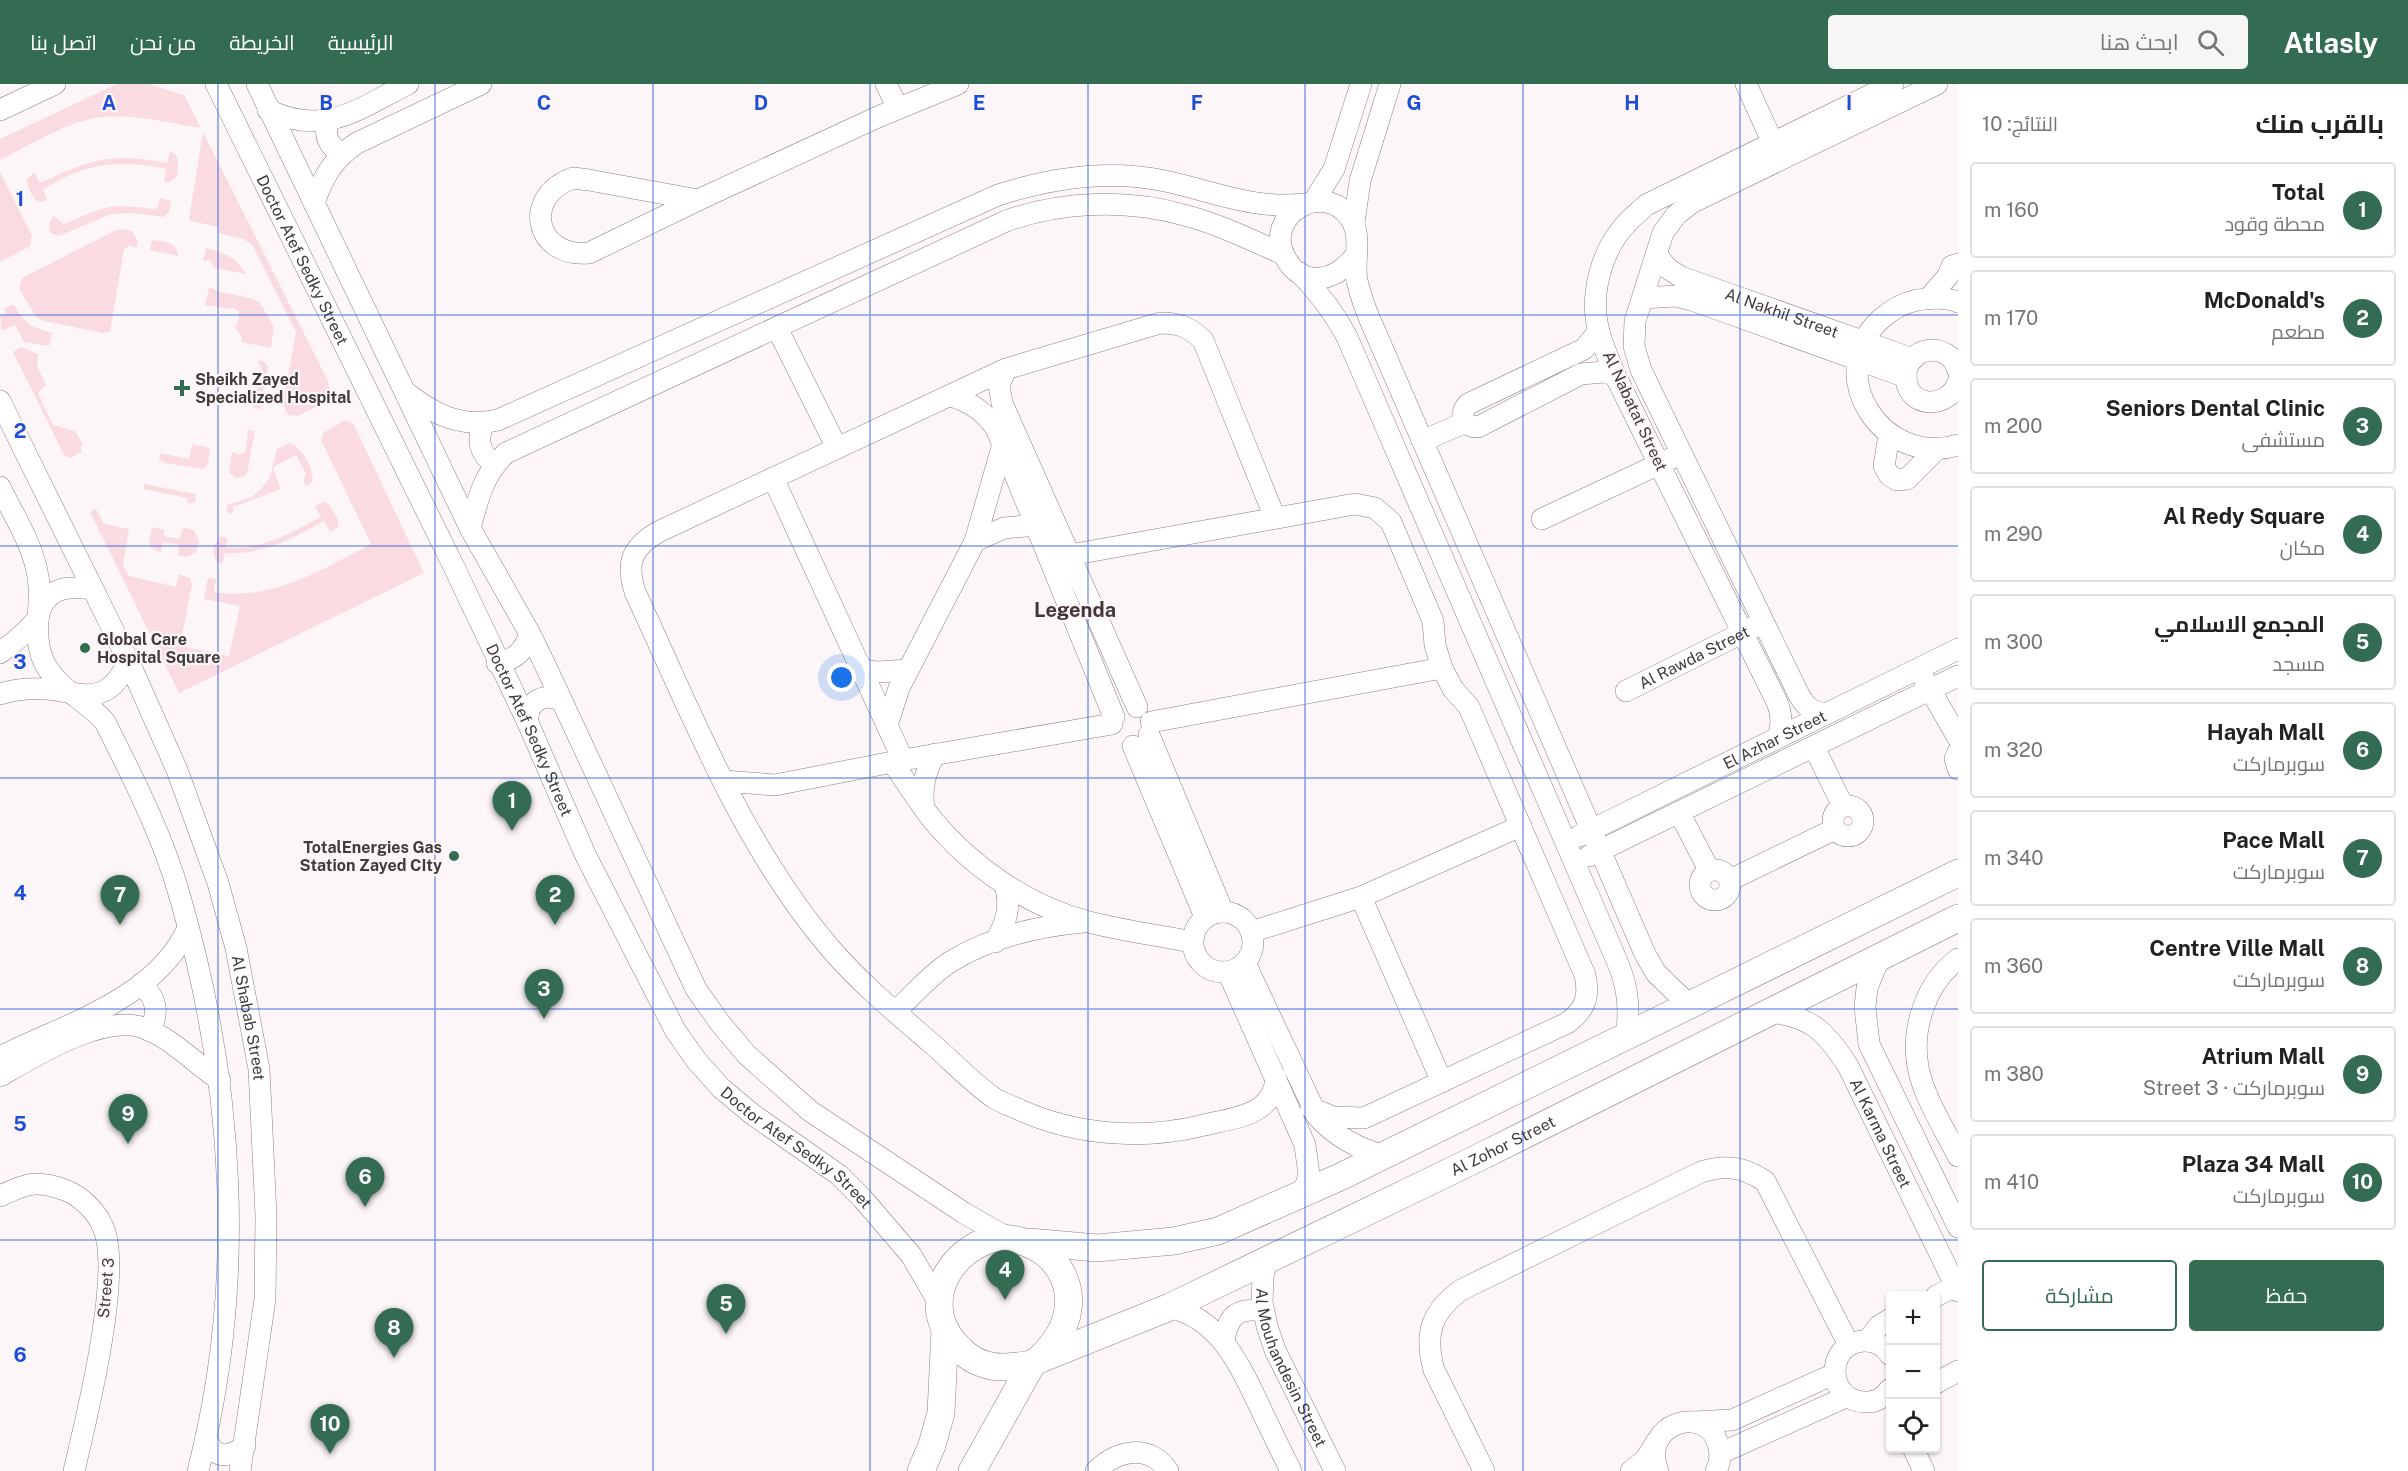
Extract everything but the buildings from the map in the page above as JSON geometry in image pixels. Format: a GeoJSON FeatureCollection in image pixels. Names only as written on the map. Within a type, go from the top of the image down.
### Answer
{"type":"FeatureCollection","features":[{"type":"Feature","properties":{"kind":"main road"},"geometry":{"type":"LineString","coordinates":[[921,1471],[932,1445],[941,1413],[945,1330],[939,1303],[945,1277],[960,1255],[982,1242],[1019,1240],[1089,1248],[1174,1241],[1218,1232],[1384,1156],[1958,873]]}},
{"type":"Feature","properties":{"kind":"main road","name":"Al Zohor Street"},"geometry":{"type":"LineString","coordinates":[[1035,1362],[1170,1307],[1476,1158],[1958,918]]}},
{"type":"Feature","properties":{"kind":"main road"},"geometry":{"type":"LineString","coordinates":[[1455,1120],[1455,1136],[1458,1144],[1469,1155],[1476,1158]]}},
{"type":"Feature","properties":{"kind":"main road"},"geometry":{"type":"LineString","coordinates":[[972,1471],[1035,1362],[1051,1347],[1063,1328],[1068,1307],[1068,1293],[1057,1266],[1048,1255],[1019,1240]]}},
{"type":"Feature","properties":{"kind":"main road"},"geometry":{"type":"LineString","coordinates":[[945,1330],[962,1352],[987,1365],[1000,1367],[1035,1362]]}},
{"type":"Feature","properties":{"kind":"street"},"geometry":{"type":"LineString","coordinates":[[0,110],[55,84]]}},
{"type":"Feature","properties":{"kind":"street","name":"Doctor Atef Sedky Street"},"geometry":{"type":"LineString","coordinates":[[216,84],[454,567],[497,663],[528,723],[585,854],[675,1030],[696,1060],[721,1088],[752,1114],[839,1175],[862,1198],[911,1255],[939,1303]]}},
{"type":"Feature","properties":{"kind":"street"},"geometry":{"type":"LineString","coordinates":[[257,84],[470,528],[530,634],[560,700],[572,720],[696,989],[747,1055],[810,1111],[963,1214],[1019,1240]]}},
{"type":"Feature","properties":{"kind":"street"},"geometry":{"type":"LineString","coordinates":[[268,110],[298,121],[329,120],[343,116],[408,84]]}},
{"type":"Feature","properties":{"kind":"street"},"geometry":{"type":"LineString","coordinates":[[314,203],[325,175],[343,153],[357,143],[481,84]]}},
{"type":"Feature","properties":{"kind":"street"},"geometry":{"type":"LineString","coordinates":[[886,84],[898,108]]}},
{"type":"Feature","properties":{"kind":"street"},"geometry":{"type":"LineString","coordinates":[[698,200],[573,178],[559,183],[547,194],[541,208],[541,224],[547,239],[558,249],[573,254],[589,253],[898,108],[958,84]]}},
{"type":"Feature","properties":{"kind":"street"},"geometry":{"type":"LineString","coordinates":[[1361,84],[1334,169],[1309,202],[1289,216],[1284,225],[1281,234],[1283,254],[1290,265],[1318,292],[1334,313],[1347,337],[1626,983],[1629,1007],[1627,1037]]}},
{"type":"Feature","properties":{"kind":"street"},"geometry":{"type":"LineString","coordinates":[[1390,84],[1360,181],[1354,223],[1357,240],[1355,256],[1357,281],[1366,311],[1645,954],[1656,973],[1690,1006]]}},
{"type":"Feature","properties":{"kind":"street"},"geometry":{"type":"LineString","coordinates":[[1746,84],[1777,151]]}},
{"type":"Feature","properties":{"kind":"street","name":"Al Nabatat Street"},"geometry":{"type":"LineString","coordinates":[[1826,714],[1814,712],[1804,705],[1763,622],[1641,370],[1634,346],[1635,321],[1663,233],[1676,215],[1693,202],[1777,151],[1893,84]]}},
{"type":"Feature","properties":{"kind":"street","name":"Al Nabatat Street"},"geometry":{"type":"LineString","coordinates":[[1778,738],[1782,726],[1782,713],[1616,375],[1599,331],[1596,302],[1599,274],[1609,248],[1625,224],[1646,205],[1937,84]]}},
{"type":"Feature","properties":{"kind":"street"},"geometry":{"type":"LineString","coordinates":[[329,120],[326,133],[328,140],[331,146],[343,153]]}},
{"type":"Feature","properties":{"kind":"street"},"geometry":{"type":"LineString","coordinates":[[406,393],[444,417],[464,422],[485,423],[498,420],[998,195],[1068,178],[1116,176],[1164,180],[1256,204],[1272,206],[1309,202],[1334,204],[1342,209],[1354,223]]}},
{"type":"Feature","properties":{"kind":"street"},"geometry":{"type":"LineString","coordinates":[[470,528],[483,482],[494,464],[506,453],[1006,221],[1035,211],[1102,204],[1143,207],[1183,214],[1222,227],[1283,254]]}},
{"type":"Feature","properties":{"kind":"street","name":"Al Nakhil Street"},"geometry":{"type":"LineString","coordinates":[[1657,255],[1667,268],[1681,277],[1909,368]]}},
{"type":"Feature","properties":{"kind":"street"},"geometry":{"type":"LineString","coordinates":[[1299,273],[1320,279],[1330,277],[1340,272],[1355,256]]}},
{"type":"Feature","properties":{"kind":"street"},"geometry":{"type":"LineString","coordinates":[[1929,298],[1948,276],[1952,266],[1958,264]]}},
{"type":"Feature","properties":{"kind":"street","name":"Al Nakhil Street"},"geometry":{"type":"LineString","coordinates":[[1643,298],[1676,296],[1862,351]]}},
{"type":"Feature","properties":{"kind":"street"},"geometry":{"type":"LineString","coordinates":[[1958,302],[1929,298],[1909,302],[1891,311],[1875,324],[1862,351],[1858,382],[1863,402],[1874,420],[1889,435],[1912,446],[1937,449],[1958,445]]}},
{"type":"Feature","properties":{"kind":"street"},"geometry":{"type":"LineString","coordinates":[[1275,518],[1203,340],[1191,329],[1176,323],[1160,323],[1006,369],[658,532],[642,542],[632,557],[630,575],[635,592],[724,781],[772,868],[812,925],[864,985],[995,1099],[1038,1118],[1084,1130],[1131,1135],[1178,1131],[1248,1114],[1266,1105],[1275,1088],[1284,1081]]}},
{"type":"Feature","properties":{"kind":"street"},"geometry":{"type":"LineString","coordinates":[[777,328],[837,448]]}},
{"type":"Feature","properties":{"kind":"street"},"geometry":{"type":"LineString","coordinates":[[1599,331],[1584,349],[1468,404],[1463,409],[1464,423],[1470,427],[1478,427],[1581,374],[1604,372],[1616,375]]}},
{"type":"Feature","properties":{"kind":"street"},"geometry":{"type":"LineString","coordinates":[[1956,390],[1943,401],[1930,403],[1918,399],[1909,390],[1909,368],[1923,351],[1936,350],[1947,354],[1956,364],[1958,371]]}},
{"type":"Feature","properties":{"kind":"street"},"geometry":{"type":"LineString","coordinates":[[1006,369],[999,385],[1003,431],[1036,525],[1113,721],[1112,731],[1120,742],[1142,727],[1442,668]]}},
{"type":"Feature","properties":{"kind":"street"},"geometry":{"type":"LineString","coordinates":[[951,396],[965,400],[978,408],[1003,431],[1070,555],[1142,727],[1214,915]]}},
{"type":"Feature","properties":{"kind":"street","name":"Al Shabab Street"},"geometry":{"type":"LineString","coordinates":[[0,401],[129,662],[177,770],[218,883],[236,948],[260,1069],[267,1280],[240,1471]]}},
{"type":"Feature","properties":{"kind":"street"},"geometry":{"type":"LineString","coordinates":[[485,423],[481,429],[480,445],[488,460],[494,464]]}},
{"type":"Feature","properties":{"kind":"street"},"geometry":{"type":"LineString","coordinates":[[1422,441],[1464,423]]}},
{"type":"Feature","properties":{"kind":"street"},"geometry":{"type":"LineString","coordinates":[[887,725],[895,697],[975,541],[1003,431]]}},
{"type":"Feature","properties":{"kind":"street"},"geometry":{"type":"LineString","coordinates":[[1889,435],[1884,466],[1888,475],[1897,480],[1907,479],[1937,449]]}},
{"type":"Feature","properties":{"kind":"street"},"geometry":{"type":"LineString","coordinates":[[1542,519],[1682,453]]}},
{"type":"Feature","properties":{"kind":"street"},"geometry":{"type":"LineString","coordinates":[[773,478],[887,725],[897,761],[924,808],[952,841],[1005,884],[1050,908],[1088,922],[1192,942]]}},
{"type":"Feature","properties":{"kind":"street"},"geometry":{"type":"LineString","coordinates":[[0,488],[35,561],[39,591],[37,636],[40,653],[47,669],[59,682],[105,722],[141,795],[180,895],[207,1005],[223,1113],[229,1228],[228,1297],[219,1368],[198,1471]]}},
{"type":"Feature","properties":{"kind":"street"},"geometry":{"type":"LineString","coordinates":[[1070,555],[1355,504],[1375,508],[1391,522],[1433,621],[1435,645],[1442,668],[1453,688],[1469,707],[1585,975],[1588,988],[1586,1003],[1579,1015],[1567,1023],[1364,1118],[1333,1118],[1311,1108]]}},
{"type":"Feature","properties":{"kind":"street"},"geometry":{"type":"LineString","coordinates":[[975,541],[1004,528],[1036,525]]}},
{"type":"Feature","properties":{"kind":"street"},"geometry":{"type":"LineString","coordinates":[[0,653],[38,618],[42,605],[50,594],[63,588],[93,589]]}},
{"type":"Feature","properties":{"kind":"street","name":"Al Rawda Street"},"geometry":{"type":"LineString","coordinates":[[1626,692],[1763,622]]}},
{"type":"Feature","properties":{"kind":"street"},"geometry":{"type":"LineString","coordinates":[[497,663],[515,657],[522,651],[530,634]]}},
{"type":"Feature","properties":{"kind":"street","name":"El Azhar Street"},"geometry":{"type":"LineString","coordinates":[[1566,843],[1958,649]]}},
{"type":"Feature","properties":{"kind":"street"},"geometry":{"type":"LineString","coordinates":[[0,694],[24,689],[73,692],[85,695],[98,694],[109,688],[129,662]]}},
{"type":"Feature","properties":{"kind":"street"},"geometry":{"type":"LineString","coordinates":[[1918,669],[1958,738]]}},
{"type":"Feature","properties":{"kind":"street"},"geometry":{"type":"LineString","coordinates":[[862,670],[892,672],[908,670]]}},
{"type":"Feature","properties":{"kind":"street","name":"El Azhar Street"},"geometry":{"type":"LineString","coordinates":[[1575,863],[1958,676]]}},
{"type":"Feature","properties":{"kind":"street"},"geometry":{"type":"LineString","coordinates":[[528,723],[527,715],[533,702],[546,696],[560,700]]}},
{"type":"Feature","properties":{"kind":"street"},"geometry":{"type":"LineString","coordinates":[[724,781],[775,785],[1113,721],[1124,708],[1142,727]]}},
{"type":"Feature","properties":{"kind":"street"},"geometry":{"type":"LineString","coordinates":[[1679,812],[1709,870],[1717,869],[1725,873],[1730,880],[1835,829],[1841,835],[1850,836],[1857,833],[1862,826],[1863,817],[1859,810],[1851,806],[1843,806],[1814,747]]}},
{"type":"Feature","properties":{"kind":"street"},"geometry":{"type":"LineString","coordinates":[[1958,752],[1955,759],[1958,769]]}},
{"type":"Feature","properties":{"kind":"street"},"geometry":{"type":"LineString","coordinates":[[924,808],[922,794],[924,780],[935,754]]}},
{"type":"Feature","properties":{"kind":"street"},"geometry":{"type":"LineString","coordinates":[[1737,758],[1748,779]]}},
{"type":"Feature","properties":{"kind":"street"},"geometry":{"type":"LineString","coordinates":[[743,819],[757,800],[775,785]]}},
{"type":"Feature","properties":{"kind":"street"},"geometry":{"type":"LineString","coordinates":[[1251,932],[1361,897],[1521,826]]}},
{"type":"Feature","properties":{"kind":"street"},"geometry":{"type":"LineString","coordinates":[[995,942],[1007,919],[1008,895],[1005,884]]}},
{"type":"Feature","properties":{"kind":"street"},"geometry":{"type":"LineString","coordinates":[[1361,897],[1442,1082]]}},
{"type":"Feature","properties":{"kind":"street"},"geometry":{"type":"LineString","coordinates":[[1214,915],[1240,917],[1251,932],[1253,943],[1251,954],[1237,968],[1217,972],[1207,969],[1199,962],[1194,952],[1192,942],[1194,932],[1214,915]]}},
{"type":"Feature","properties":{"kind":"street"},"geometry":{"type":"LineString","coordinates":[[895,1012],[950,962],[995,942],[1041,928],[1088,922]]}},
{"type":"Feature","properties":{"kind":"street"},"geometry":{"type":"LineString","coordinates":[[0,1076],[91,1014],[141,984],[180,945],[188,927]]}},
{"type":"Feature","properties":{"kind":"street","name":"Al Karma Street"},"geometry":{"type":"LineString","coordinates":[[1880,956],[1873,970],[1865,1007],[1869,1044],[1958,1227]]}},
{"type":"Feature","properties":{"kind":"street"},"geometry":{"type":"LineString","coordinates":[[1955,1144],[1926,1089],[1918,1068],[1916,1045],[1919,1022],[1926,1000],[1937,980],[1958,959]]}},
{"type":"Feature","properties":{"kind":"street"},"geometry":{"type":"LineString","coordinates":[[1237,968],[1284,1081],[1308,1155],[1309,1175],[1303,1194]]}},
{"type":"Feature","properties":{"kind":"street"},"geometry":{"type":"LineString","coordinates":[[141,984],[154,1000],[156,1010],[150,1031]]}},
{"type":"Feature","properties":{"kind":"street","name":"Al Karma Street"},"geometry":{"type":"LineString","coordinates":[[1770,1012],[1792,1014],[1815,1026],[1834,1044],[1848,1066],[1957,1287]]}},
{"type":"Feature","properties":{"kind":"street"},"geometry":{"type":"LineString","coordinates":[[0,1057],[96,1029],[119,1025],[142,1027],[166,1040],[219,1080]]}},
{"type":"Feature","properties":{"kind":"street"},"geometry":{"type":"LineString","coordinates":[[1284,1081],[1328,1129],[1356,1146],[1384,1156]]}},
{"type":"Feature","properties":{"kind":"street"},"geometry":{"type":"LineString","coordinates":[[1308,1155],[1341,1138]]}},
{"type":"Feature","properties":{"kind":"street"},"geometry":{"type":"LineString","coordinates":[[1484,1471],[1434,1370],[1429,1352],[1430,1334],[1435,1316],[1446,1301],[1461,1290],[1701,1172],[1718,1167],[1735,1167],[1765,1180],[1858,1343]]}},
{"type":"Feature","properties":{"kind":"street","name":"Street 3"},"geometry":{"type":"LineString","coordinates":[[0,1196],[25,1184],[49,1184],[71,1192],[90,1207],[103,1227],[109,1251],[108,1287],[86,1421],[74,1471]]}},
{"type":"Feature","properties":{"kind":"street","name":"Al Mouhandesin Street"},"geometry":{"type":"LineString","coordinates":[[1268,1258],[1263,1276],[1263,1311],[1275,1350],[1335,1471]]}},
{"type":"Feature","properties":{"kind":"street"},"geometry":{"type":"LineString","coordinates":[[1940,1294],[1957,1287]]}},
{"type":"Feature","properties":{"kind":"street"},"geometry":{"type":"LineString","coordinates":[[1170,1307],[1187,1311],[1206,1324],[1224,1341],[1237,1360],[1291,1471]]}},
{"type":"Feature","properties":{"kind":"street"},"geometry":{"type":"LineString","coordinates":[[1224,1341],[1226,1326],[1235,1314],[1249,1308],[1263,1311]]}},
{"type":"Feature","properties":{"kind":"street"},"geometry":{"type":"LineString","coordinates":[[1886,1322],[1841,1353],[1834,1374],[1838,1387],[1846,1397],[1858,1402],[1871,1402],[1886,1398]]}},
{"type":"Feature","properties":{"kind":"street"},"geometry":{"type":"LineString","coordinates":[[1858,1343],[1878,1344],[1886,1351]]}},
{"type":"Feature","properties":{"kind":"street"},"geometry":{"type":"LineString","coordinates":[[1940,1380],[1958,1371]]}},
{"type":"Feature","properties":{"kind":"street"},"geometry":{"type":"LineString","coordinates":[[1631,1471],[1646,1459],[1657,1441],[1672,1425],[1683,1422],[1732,1420],[1834,1374]]}},
{"type":"Feature","properties":{"kind":"street"},"geometry":{"type":"LineString","coordinates":[[1694,1422],[1707,1428],[1717,1439],[1722,1463],[1846,1397]]}},
{"type":"Feature","properties":{"kind":"street"},"geometry":{"type":"LineString","coordinates":[[206,1438],[216,1453],[226,1456],[235,1454],[245,1446]]}},
{"type":"Feature","properties":{"kind":"street"},"geometry":{"type":"LineString","coordinates":[[1657,1441],[1654,1451],[1658,1471]]}},
{"type":"Feature","properties":{"kind":"street"},"geometry":{"type":"LineString","coordinates":[[1096,1471],[1113,1458],[1127,1452],[1140,1452],[1154,1457],[1168,1471]]}},
{"type":"Feature","properties":{"kind":"street"},"geometry":{"type":"LineString","coordinates":[[1915,1453],[1924,1471]]}},
{"type":"Feature","properties":{"kind":"shaded area"},"geometry":{"type":"Polygon","coordinates":[[[117,84],[149,84],[184,95],[201,128],[134,117],[94,118],[58,130],[0,160],[0,139],[117,84]]]}},
{"type":"Feature","properties":{"kind":"shaded area"},"geometry":{"type":"Polygon","coordinates":[[[203,132],[328,381],[329,388],[325,393],[328,401],[298,416],[288,415],[283,404],[296,332],[253,246],[244,239],[218,233],[219,227],[189,219],[203,132]]]}},
{"type":"Feature","properties":{"kind":"shaded area"},"geometry":{"type":"Polygon","coordinates":[[[170,151],[176,155],[178,165],[177,176],[170,182],[164,182],[166,169],[118,164],[87,169],[58,181],[43,190],[47,199],[43,202],[35,200],[28,187],[27,180],[34,172],[40,183],[101,160],[131,158],[167,163],[170,151]]]}},
{"type":"Feature","properties":{"kind":"shaded area"},"geometry":{"type":"Polygon","coordinates":[[[0,172],[32,236],[30,246],[0,262],[0,172]]]}},
{"type":"Feature","properties":{"kind":"shaded area"},"geometry":{"type":"Polygon","coordinates":[[[160,198],[171,201],[169,212],[163,217],[132,213],[111,214],[59,236],[50,233],[49,225],[53,216],[64,224],[90,213],[117,206],[155,209],[158,207],[160,198]]]}},
{"type":"Feature","properties":{"kind":"shaded area"},"geometry":{"type":"Polygon","coordinates":[[[123,229],[132,231],[138,242],[136,248],[130,245],[124,249],[110,332],[103,333],[40,320],[19,289],[22,278],[114,231],[123,229]]]}},
{"type":"Feature","properties":{"kind":"shaded area"},"geometry":{"type":"Polygon","coordinates":[[[152,240],[172,245],[178,256],[150,250],[152,240]]]}},
{"type":"Feature","properties":{"kind":"shaded area"},"geometry":{"type":"Polygon","coordinates":[[[206,248],[229,256],[246,274],[214,268],[210,260],[203,261],[206,248]]]}},
{"type":"Feature","properties":{"kind":"shaded area"},"geometry":{"type":"Polygon","coordinates":[[[209,287],[254,299],[260,303],[274,327],[271,348],[242,342],[241,335],[235,328],[239,311],[233,308],[205,305],[209,287]]]}},
{"type":"Feature","properties":{"kind":"shaded area"},"geometry":{"type":"Polygon","coordinates":[[[14,304],[29,324],[52,333],[49,346],[24,342],[15,325],[2,331],[0,316],[6,313],[4,309],[14,304]]]}},
{"type":"Feature","properties":{"kind":"shaded area"},"geometry":{"type":"Polygon","coordinates":[[[21,347],[38,354],[37,366],[46,385],[38,393],[53,425],[75,431],[83,445],[80,447],[82,452],[70,458],[64,455],[13,352],[21,347]]]}},
{"type":"Feature","properties":{"kind":"shaded area"},"geometry":{"type":"Polygon","coordinates":[[[260,360],[268,367],[260,409],[253,408],[262,369],[258,362],[260,360]]]}},
{"type":"Feature","properties":{"kind":"shaded area"},"geometry":{"type":"Polygon","coordinates":[[[344,421],[354,425],[424,573],[179,693],[90,512],[96,509],[104,524],[129,529],[123,565],[129,576],[176,587],[179,574],[190,578],[192,585],[180,646],[229,656],[240,606],[204,599],[208,578],[216,579],[214,592],[236,594],[276,588],[315,573],[371,544],[321,440],[323,433],[344,421]]]}},
{"type":"Feature","properties":{"kind":"shaded area"},"geometry":{"type":"Polygon","coordinates":[[[248,430],[255,431],[247,473],[244,477],[235,478],[229,472],[232,452],[240,455],[246,451],[248,430]]]}},
{"type":"Feature","properties":{"kind":"shaded area"},"geometry":{"type":"Polygon","coordinates":[[[289,443],[294,445],[306,459],[312,471],[312,482],[306,486],[303,480],[306,474],[296,455],[273,469],[281,489],[233,507],[233,513],[230,514],[227,511],[227,505],[252,497],[262,488],[270,477],[277,449],[289,443]]]}},
{"type":"Feature","properties":{"kind":"shaded area"},"geometry":{"type":"Polygon","coordinates":[[[192,444],[210,448],[208,464],[204,469],[164,463],[159,459],[160,453],[189,459],[192,444]]]}},
{"type":"Feature","properties":{"kind":"shaded area"},"geometry":{"type":"Polygon","coordinates":[[[144,484],[195,494],[196,500],[194,503],[187,503],[188,498],[143,489],[144,484]]]}},
{"type":"Feature","properties":{"kind":"shaded area"},"geometry":{"type":"Polygon","coordinates":[[[324,502],[329,504],[339,522],[337,528],[330,532],[324,521],[288,540],[264,548],[225,553],[222,564],[216,562],[213,548],[220,536],[227,538],[226,548],[264,543],[321,517],[315,506],[324,502]]]}},
{"type":"Feature","properties":{"kind":"shaded area"},"geometry":{"type":"Polygon","coordinates":[[[152,527],[164,530],[164,536],[180,539],[183,527],[194,530],[199,541],[196,552],[185,557],[180,556],[178,555],[179,545],[163,542],[161,552],[154,550],[149,543],[152,527]]]}},
{"type":"Feature","properties":{"kind":"place","name":"Sheikh Zayed Specialized Hospital"},"geometry":{"type":"Point","coordinates":[182,388]}},
{"type":"Feature","properties":{"kind":"place","name":"Global Care Hospital Square"},"geometry":{"type":"Point","coordinates":[85,648]}},
{"type":"Feature","properties":{"kind":"place","name":"Total"},"geometry":{"type":"Point","coordinates":[512,831]}},
{"type":"Feature","properties":{"kind":"place","name":"TotalEnergies Gas Station Zayed CIty"},"geometry":{"type":"Point","coordinates":[454,856]}},
{"type":"Feature","properties":{"kind":"place","name":"Pace Mall"},"geometry":{"type":"Point","coordinates":[120,925]}},
{"type":"Feature","properties":{"kind":"place","name":"McDonald's"},"geometry":{"type":"Point","coordinates":[555,925]}},
{"type":"Feature","properties":{"kind":"place","name":"Seniors Dental Clinic"},"geometry":{"type":"Point","coordinates":[544,1019]}},
{"type":"Feature","properties":{"kind":"place","name":"Atrium Mall"},"geometry":{"type":"Point","coordinates":[128,1144]}},
{"type":"Feature","properties":{"kind":"place","name":"Hayah Mall"},"geometry":{"type":"Point","coordinates":[365,1207]}},
{"type":"Feature","properties":{"kind":"place","name":"Al Redy Square"},"geometry":{"type":"Point","coordinates":[1005,1300]}},
{"type":"Feature","properties":{"kind":"place","name":"المجمع الاسلامي"},"geometry":{"type":"Point","coordinates":[726,1334]}},
{"type":"Feature","properties":{"kind":"place","name":"Centre Ville Mall"},"geometry":{"type":"Point","coordinates":[394,1358]}},
{"type":"Feature","properties":{"kind":"place","name":"Plaza 34 Mall"},"geometry":{"type":"Point","coordinates":[330,1454]}},
{"type":"Feature","properties":{"kind":"district","name":"Legenda"},"geometry":{"type":"Point","coordinates":[1075,610]}}]}
